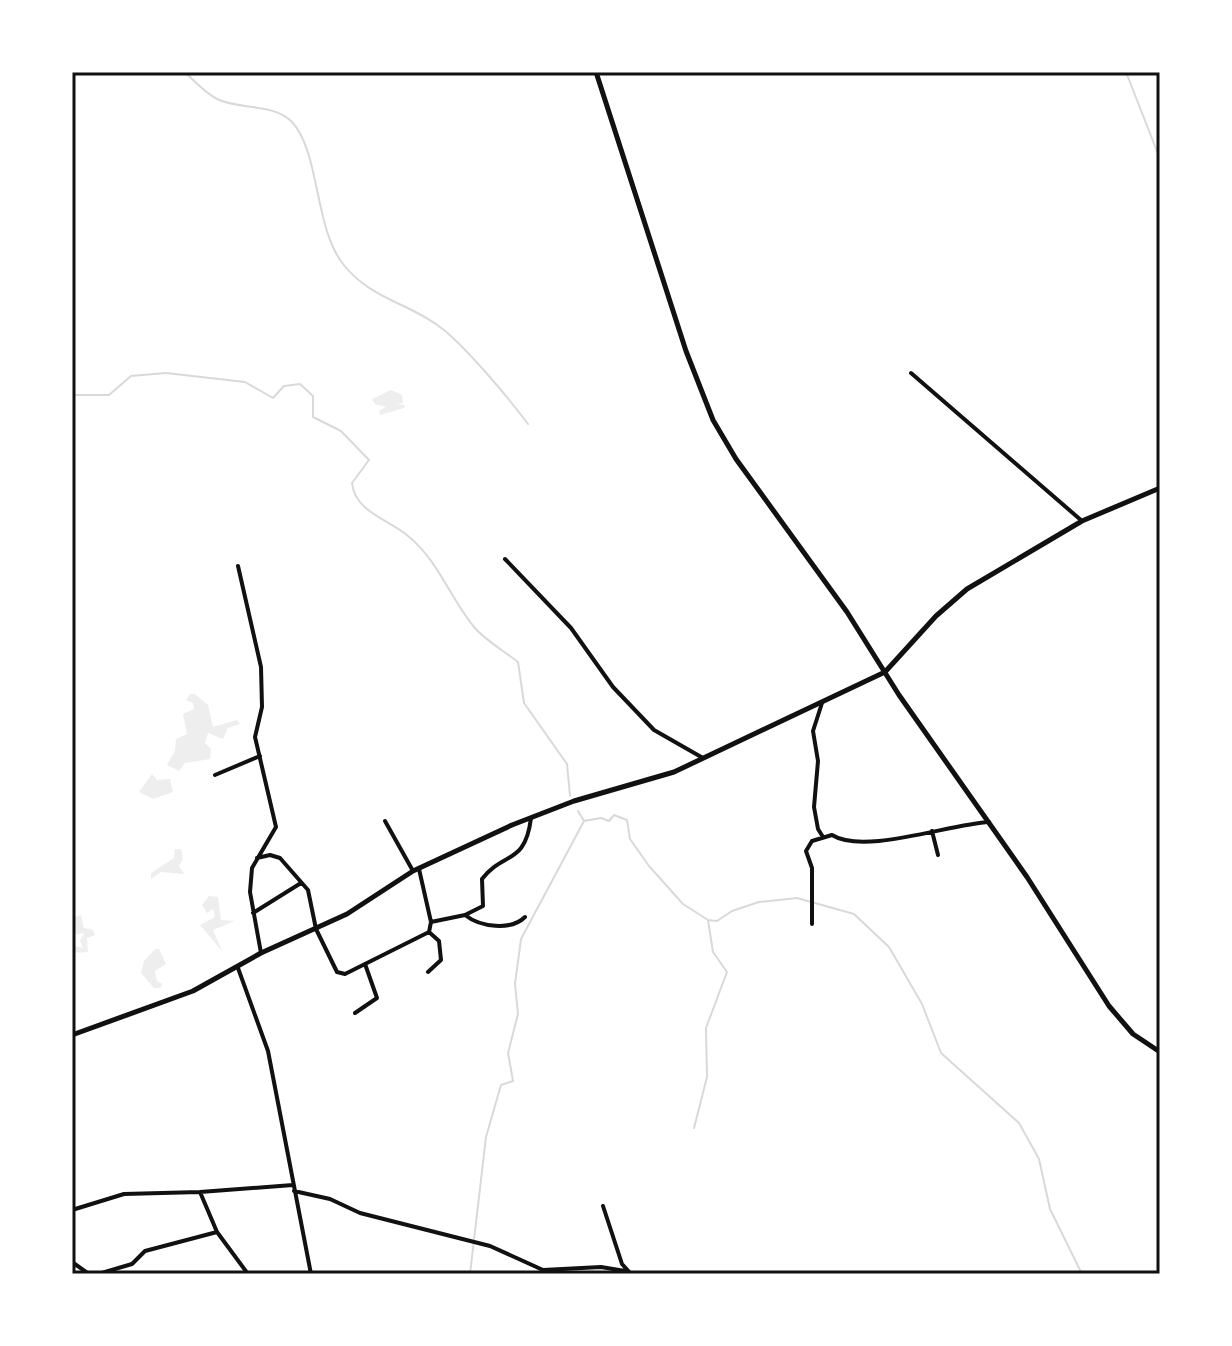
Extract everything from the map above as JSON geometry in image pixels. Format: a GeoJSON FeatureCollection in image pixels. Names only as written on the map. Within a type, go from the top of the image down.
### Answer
{"type":"FeatureCollection","features":[{"type":"Feature","properties":{"kind":"street"},"geometry":{"type":"LineString","coordinates":[[596,72],[686,351],[713,420],[736,459],[847,612],[989,822],[1109,1006],[1133,1034],[1160,1052]]}},
{"type":"Feature","properties":{"kind":"street"},"geometry":{"type":"LineString","coordinates":[[911,373],[1082,521]]}},
{"type":"Feature","properties":{"kind":"street"},"geometry":{"type":"LineString","coordinates":[[72,1035],[158,1006],[238,968],[261,953],[316,929],[370,900],[416,870],[531,818],[704,760],[885,672],[936,616],[967,589],[1082,521],[1160,488]]}},
{"type":"Feature","properties":{"kind":"street"},"geometry":{"type":"LineString","coordinates":[[505,559],[571,628],[613,687],[654,730],[697,752],[704,760]]}},
{"type":"Feature","properties":{"kind":"street"},"geometry":{"type":"LineString","coordinates":[[238,566],[261,667],[262,707],[255,728],[276,829],[256,858],[250,892],[261,953]]}},
{"type":"Feature","properties":{"kind":"street"},"geometry":{"type":"LineString","coordinates":[[822,703],[813,731],[818,761],[814,807],[818,829],[823,837]]}},
{"type":"Feature","properties":{"kind":"street"},"geometry":{"type":"LineString","coordinates":[[215,775],[260,756]]}},
{"type":"Feature","properties":{"kind":"street"},"geometry":{"type":"LineString","coordinates":[[431,922],[465,915],[483,906],[482,879],[518,854],[527,839],[531,818]]}},
{"type":"Feature","properties":{"kind":"street"},"geometry":{"type":"LineString","coordinates":[[385,821],[416,870],[431,922],[429,932]]}},
{"type":"Feature","properties":{"kind":"street"},"geometry":{"type":"LineString","coordinates":[[812,841],[832,835],[848,842],[989,822]]}},
{"type":"Feature","properties":{"kind":"street"},"geometry":{"type":"LineString","coordinates":[[812,924],[812,868],[806,851],[818,829]]}},
{"type":"Feature","properties":{"kind":"street"},"geometry":{"type":"LineString","coordinates":[[932,831],[938,855]]}},
{"type":"Feature","properties":{"kind":"street"},"geometry":{"type":"LineString","coordinates":[[256,858],[270,855],[280,858],[311,897],[316,929],[337,972],[345,974],[429,932]]}},
{"type":"Feature","properties":{"kind":"street"},"geometry":{"type":"LineString","coordinates":[[253,913],[301,883]]}},
{"type":"Feature","properties":{"kind":"street"},"geometry":{"type":"LineString","coordinates":[[465,915],[481,925],[516,924],[525,917]]}},
{"type":"Feature","properties":{"kind":"street"},"geometry":{"type":"LineString","coordinates":[[428,972],[441,960],[439,941],[429,932]]}},
{"type":"Feature","properties":{"kind":"street"},"geometry":{"type":"LineString","coordinates":[[355,1013],[377,998],[365,964]]}},
{"type":"Feature","properties":{"kind":"street"},"geometry":{"type":"LineString","coordinates":[[238,968],[268,1051],[311,1274]]}},
{"type":"Feature","properties":{"kind":"street"},"geometry":{"type":"LineString","coordinates":[[72,1210],[124,1194],[293,1188],[330,1199],[360,1213],[490,1246],[543,1270],[601,1267],[631,1274]]}},
{"type":"Feature","properties":{"kind":"street"},"geometry":{"type":"LineString","coordinates":[[200,1192],[217,1232],[248,1274]]}},
{"type":"Feature","properties":{"kind":"street"},"geometry":{"type":"LineString","coordinates":[[603,1206],[625,1271]]}},
{"type":"Feature","properties":{"kind":"street"},"geometry":{"type":"LineString","coordinates":[[98,1274],[132,1264],[145,1251],[217,1232]]}},
{"type":"Feature","properties":{"kind":"street"},"geometry":{"type":"LineString","coordinates":[[72,1262],[89,1274]]}},
{"type":"Feature","properties":{"kind":"shaded area"},"geometry":{"type":"Polygon","coordinates":[[[391,390],[402,395],[403,403],[397,404],[405,405],[404,408],[380,415],[379,411],[386,407],[375,404],[372,399],[391,390]]]}},
{"type":"Feature","properties":{"kind":"shaded area"},"geometry":{"type":"Polygon","coordinates":[[[190,694],[195,694],[208,705],[213,727],[237,720],[240,724],[228,728],[223,739],[208,733],[205,743],[211,749],[210,759],[185,763],[179,771],[167,765],[175,751],[176,739],[187,734],[183,714],[194,709],[193,703],[186,700],[190,694]]]}},
{"type":"Feature","properties":{"kind":"shaded area"},"geometry":{"type":"Polygon","coordinates":[[[152,774],[157,780],[170,779],[173,792],[153,799],[139,792],[152,774]]]}},
{"type":"Feature","properties":{"kind":"shaded area"},"geometry":{"type":"Polygon","coordinates":[[[175,849],[181,849],[183,859],[179,866],[184,874],[161,872],[151,879],[151,873],[174,858],[175,849]]]}},
{"type":"Feature","properties":{"kind":"shaded area"},"geometry":{"type":"Polygon","coordinates":[[[209,896],[218,897],[221,920],[235,921],[213,930],[222,951],[200,925],[215,917],[213,909],[207,913],[202,905],[209,896]]]}},
{"type":"Feature","properties":{"kind":"shaded area"},"geometry":{"type":"Polygon","coordinates":[[[81,915],[84,928],[93,930],[95,935],[87,938],[88,952],[72,953],[72,945],[83,948],[80,941],[84,933],[72,935],[72,918],[81,915]]]}},
{"type":"Feature","properties":{"kind":"shaded area"},"geometry":{"type":"Polygon","coordinates":[[[155,949],[159,949],[166,964],[155,971],[157,981],[163,984],[160,988],[154,988],[141,973],[144,961],[155,949]]]}},
{"type":"Feature","properties":{"kind":"waterway"},"geometry":{"type":"LineString","coordinates":[[185,72],[217,99],[276,112],[292,122],[308,152],[327,230],[343,264],[366,286],[444,330],[488,375],[528,424]]}},
{"type":"Feature","properties":{"kind":"waterway"},"geometry":{"type":"LineString","coordinates":[[1126,72],[1160,159]]}},
{"type":"Feature","properties":{"kind":"waterway"},"geometry":{"type":"LineString","coordinates":[[72,395],[109,395],[131,376],[166,373],[245,382],[273,398],[284,386],[300,384],[313,396],[313,417],[341,431],[369,460],[352,483],[359,501],[408,536],[428,556],[474,627],[518,662],[524,703],[567,764],[570,796]]}},
{"type":"Feature","properties":{"kind":"waterway"},"geometry":{"type":"LineString","coordinates":[[578,811],[584,821],[601,818],[609,821],[614,815],[627,820],[630,839],[649,866],[683,904],[708,920],[717,921],[732,911],[759,902],[797,898],[854,914],[889,947],[922,1004],[941,1053],[1019,1123],[1039,1159],[1050,1209],[1082,1274]]}},
{"type":"Feature","properties":{"kind":"waterway"},"geometry":{"type":"LineString","coordinates":[[470,1274],[486,1137],[501,1085],[513,1081],[508,1053],[518,1014],[515,984],[521,939],[584,821]]}},
{"type":"Feature","properties":{"kind":"waterway"},"geometry":{"type":"LineString","coordinates":[[694,1128],[707,1077],[706,1028],[727,972],[713,952],[708,920]]}}]}
